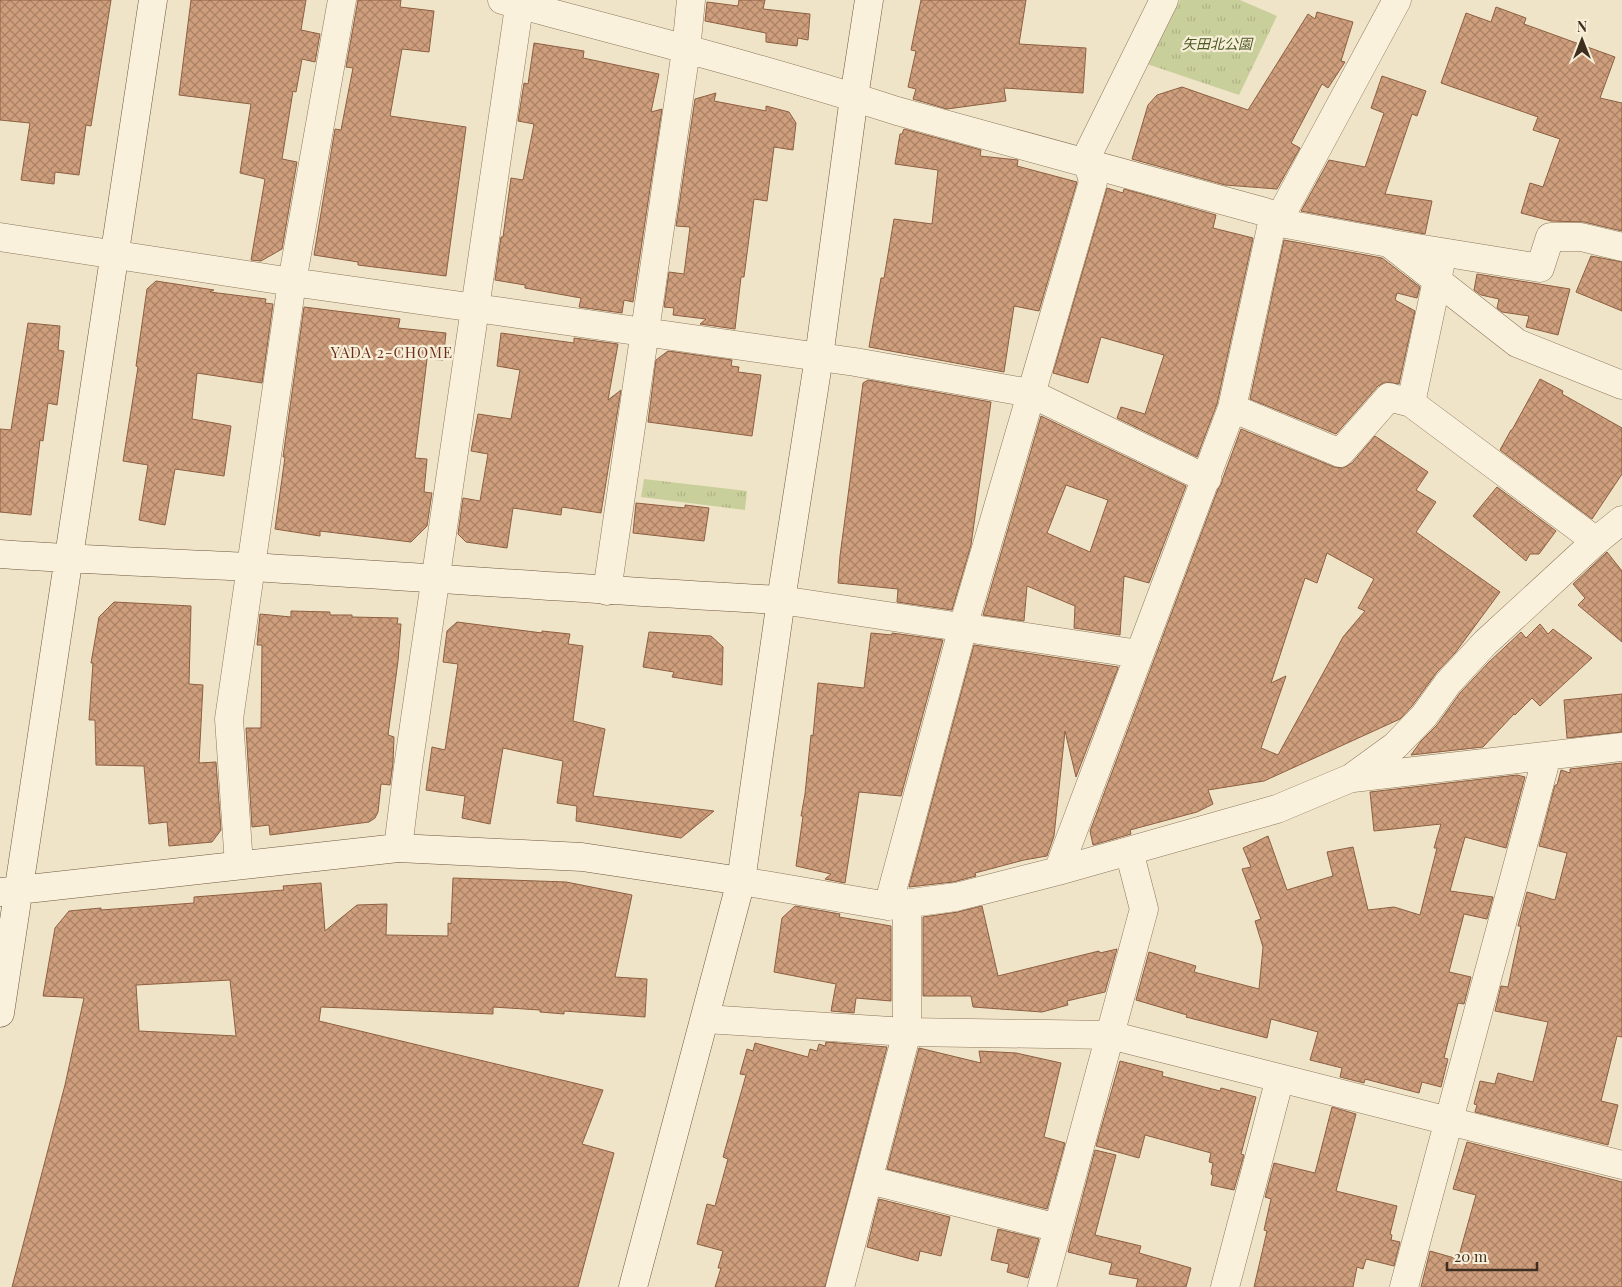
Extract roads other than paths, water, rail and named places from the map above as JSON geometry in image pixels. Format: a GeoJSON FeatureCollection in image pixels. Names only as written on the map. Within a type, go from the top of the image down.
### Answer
{"type":"FeatureCollection","features":[{"type":"Feature","properties":{"kind":"street"},"geometry":{"type":"LineString","coordinates":[[0,1013],[9,891],[70,559],[153,0]]}},
{"type":"Feature","properties":{"kind":"street"},"geometry":{"type":"LineString","coordinates":[[239,865],[229,718],[292,282],[342,0]]}},
{"type":"Feature","properties":{"kind":"street"},"geometry":{"type":"LineString","coordinates":[[607,591],[686,50],[691,0]]}},
{"type":"Feature","properties":{"kind":"street"},"geometry":{"type":"LineString","coordinates":[[633,1287],[741,881],[781,600],[819,357],[869,0]]}},
{"type":"Feature","properties":{"kind":"street"},"geometry":{"type":"LineString","coordinates":[[840,1287],[907,1032],[897,905],[963,627],[1092,182],[1088,163],[1090,150],[1164,0]]}},
{"type":"Feature","properties":{"kind":"street"},"geometry":{"type":"LineString","coordinates":[[1058,871],[1207,479],[1232,408],[1271,228],[1285,208],[1397,0]]}},
{"type":"Feature","properties":{"kind":"street"},"geometry":{"type":"LineString","coordinates":[[398,848],[408,767],[476,308],[514,2],[898,111],[1265,212],[1278,217],[1286,224],[1540,268],[1550,237],[1581,237],[1622,247]]}},
{"type":"Feature","properties":{"kind":"street"},"geometry":{"type":"LineString","coordinates":[[0,237],[292,282],[819,357],[1030,394],[1207,479]]}},
{"type":"Feature","properties":{"kind":"street"},"geometry":{"type":"LineString","coordinates":[[1389,243],[1517,343],[1622,385]]}},
{"type":"Feature","properties":{"kind":"street"},"geometry":{"type":"LineString","coordinates":[[1411,402],[1443,252]]}},
{"type":"Feature","properties":{"kind":"street"},"geometry":{"type":"LineString","coordinates":[[1232,408],[1340,453],[1389,396],[1411,402],[1596,541]]}},
{"type":"Feature","properties":{"kind":"street"},"geometry":{"type":"LineString","coordinates":[[9,891],[398,848],[582,857],[897,905],[956,897],[1058,871],[1277,810],[1351,778],[1395,746],[1424,716],[1448,683],[1485,643],[1596,541],[1622,520]]}},
{"type":"Feature","properties":{"kind":"street"},"geometry":{"type":"LineString","coordinates":[[0,554],[251,567],[607,591],[781,600],[1139,654]]}},
{"type":"Feature","properties":{"kind":"street"},"geometry":{"type":"LineString","coordinates":[[1351,778],[1622,747]]}},
{"type":"Feature","properties":{"kind":"street"},"geometry":{"type":"LineString","coordinates":[[1404,1287],[1546,756]]}},
{"type":"Feature","properties":{"kind":"street"},"geometry":{"type":"LineString","coordinates":[[1042,1287],[1144,909],[1129,851]]}},
{"type":"Feature","properties":{"kind":"street"},"geometry":{"type":"LineString","coordinates":[[705,1020],[907,1032],[1110,1035],[1450,1120],[1621,1159]]}},
{"type":"Feature","properties":{"kind":"street"},"geometry":{"type":"LineString","coordinates":[[1224,1287],[1280,1078]]}},
{"type":"Feature","properties":{"kind":"street"},"geometry":{"type":"LineString","coordinates":[[869,1180],[1058,1228]]}},
{"type":"Feature","properties":{"kind":"district","name":"YADA 2-CHOME"},"geometry":{"type":"Point","coordinates":[392,352]}},
{"type":"Feature","properties":{"kind":"park label","name":"矢田北公園"},"geometry":{"type":"Point","coordinates":[1217,43]}}]}
